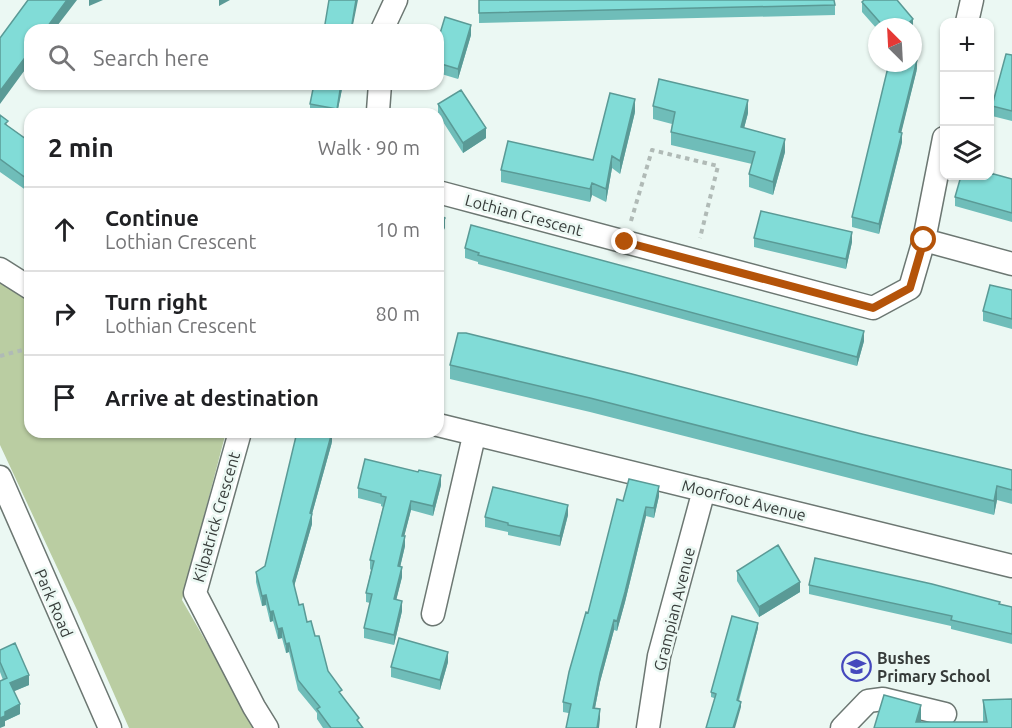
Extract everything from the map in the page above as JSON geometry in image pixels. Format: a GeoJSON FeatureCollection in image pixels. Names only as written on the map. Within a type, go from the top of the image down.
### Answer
{"type":"FeatureCollection","features":[{"type":"Feature","properties":{"kind":"street"},"geometry":{"type":"LineString","coordinates":[[385,24],[396,0]]}},
{"type":"Feature","properties":{"kind":"street"},"geometry":{"type":"LineString","coordinates":[[968,18],[972,0]]}},
{"type":"Feature","properties":{"kind":"street"},"geometry":{"type":"LineString","coordinates":[[378,108],[380,90]]}},
{"type":"Feature","properties":{"kind":"street","name":"Lothian Crescent"},"geometry":{"type":"LineString","coordinates":[[444,194],[873,308],[910,288],[924,240],[940,162]]}},
{"type":"Feature","properties":{"kind":"street"},"geometry":{"type":"LineString","coordinates":[[924,240],[1012,264]]}},
{"type":"Feature","properties":{"kind":"street"},"geometry":{"type":"LineString","coordinates":[[0,269],[24,284]]}},
{"type":"Feature","properties":{"kind":"street","name":"Moorfoot Avenue"},"geometry":{"type":"LineString","coordinates":[[444,427],[1012,566]]}},
{"type":"Feature","properties":{"kind":"street"},"geometry":{"type":"LineString","coordinates":[[433,614],[474,436]]}},
{"type":"Feature","properties":{"kind":"street","name":"Kilpatrick Crescent"},"geometry":{"type":"LineString","coordinates":[[238,438],[195,593],[267,728]]}},
{"type":"Feature","properties":{"kind":"street","name":"Park Road"},"geometry":{"type":"LineString","coordinates":[[0,477],[110,728]]}},
{"type":"Feature","properties":{"kind":"street","name":"Grampian Avenue"},"geometry":{"type":"LineString","coordinates":[[648,728],[659,656],[704,490]]}},
{"type":"Feature","properties":{"kind":"street"},"geometry":{"type":"LineString","coordinates":[[842,728],[868,701],[883,699],[945,714]]}},
{"type":"Feature","properties":{"kind":"path"},"geometry":{"type":"LineString","coordinates":[[625,242],[652,150],[718,166],[694,260]]}},
{"type":"Feature","properties":{"kind":"path"},"geometry":{"type":"LineString","coordinates":[[0,356],[24,350]]}},
{"type":"Feature","properties":{"kind":"green space"},"geometry":{"type":"Polygon","coordinates":[[[0,278],[24,298],[24,438],[224,438],[182,600],[256,728],[129,728],[0,445],[0,278]]]}},
{"type":"Feature","properties":{"kind":"building"},"geometry":{"type":"Polygon","coordinates":[[[28,0],[67,0],[49,24],[24,24],[24,59],[0,91],[0,38],[28,0]]]}},
{"type":"Feature","properties":{"kind":"building"},"geometry":{"type":"Polygon","coordinates":[[[329,0],[356,0],[352,24],[325,24],[329,0]]]}},
{"type":"Feature","properties":{"kind":"building"},"geometry":{"type":"Polygon","coordinates":[[[479,0],[834,0],[835,5],[479,13],[479,0]]]}},
{"type":"Feature","properties":{"kind":"building"},"geometry":{"type":"Polygon","coordinates":[[[864,0],[897,0],[912,18],[876,18],[862,2],[864,0]]]}},
{"type":"Feature","properties":{"kind":"building"},"geometry":{"type":"Polygon","coordinates":[[[445,17],[471,25],[458,69],[444,65],[443,24],[445,17]]]}},
{"type":"Feature","properties":{"kind":"building"},"geometry":{"type":"Polygon","coordinates":[[[1006,54],[1012,55],[1012,111],[994,106],[1006,54]]]}},
{"type":"Feature","properties":{"kind":"building"},"geometry":{"type":"Polygon","coordinates":[[[887,72],[914,72],[899,132],[902,133],[879,224],[852,217],[887,72]]]}},
{"type":"Feature","properties":{"kind":"building"},"geometry":{"type":"Polygon","coordinates":[[[659,79],[748,100],[741,127],[785,139],[773,182],[749,174],[755,152],[671,132],[675,112],[653,106],[659,79]]]}},
{"type":"Feature","properties":{"kind":"building"},"geometry":{"type":"Polygon","coordinates":[[[313,90],[340,90],[337,108],[310,104],[313,90]]]}},
{"type":"Feature","properties":{"kind":"building"},"geometry":{"type":"Polygon","coordinates":[[[461,90],[486,128],[463,143],[444,113],[444,108],[441,108],[438,104],[461,90]]]}},
{"type":"Feature","properties":{"kind":"building"},"geometry":{"type":"Polygon","coordinates":[[[610,93],[635,99],[620,161],[612,156],[606,189],[592,183],[590,189],[501,170],[508,141],[593,160],[610,93]]]}},
{"type":"Feature","properties":{"kind":"building"},"geometry":{"type":"Polygon","coordinates":[[[0,115],[8,121],[5,124],[24,138],[24,177],[0,159],[0,115]]]}},
{"type":"Feature","properties":{"kind":"building"},"geometry":{"type":"Polygon","coordinates":[[[994,174],[1012,179],[1012,213],[955,197],[960,180],[994,180],[994,174]]]}},
{"type":"Feature","properties":{"kind":"building"},"geometry":{"type":"Polygon","coordinates":[[[761,211],[852,232],[846,259],[754,238],[761,211]]]}},
{"type":"Feature","properties":{"kind":"building"},"geometry":{"type":"Polygon","coordinates":[[[471,225],[864,331],[857,357],[478,255],[479,253],[465,248],[471,225]]]}},
{"type":"Feature","properties":{"kind":"building"},"geometry":{"type":"Polygon","coordinates":[[[990,285],[1012,290],[1012,319],[983,311],[990,285]]]}},
{"type":"Feature","properties":{"kind":"building"},"geometry":{"type":"Polygon","coordinates":[[[458,333],[466,333],[632,374],[862,434],[1012,470],[1012,490],[997,486],[994,501],[590,398],[450,365],[458,333]]]}},
{"type":"Feature","properties":{"kind":"building"},"geometry":{"type":"Polygon","coordinates":[[[296,438],[330,438],[293,581],[299,605],[303,604],[307,622],[311,621],[315,636],[319,636],[328,671],[342,690],[339,692],[359,718],[357,720],[363,728],[331,728],[317,709],[320,707],[298,680],[289,643],[286,644],[282,628],[278,629],[273,611],[270,612],[266,595],[262,596],[256,572],[265,566],[296,438]]]}},
{"type":"Feature","properties":{"kind":"building"},"geometry":{"type":"Polygon","coordinates":[[[365,459],[418,472],[419,470],[441,475],[433,506],[411,501],[402,536],[405,536],[398,566],[402,567],[394,599],[402,601],[394,635],[364,628],[372,594],[366,593],[374,561],[370,560],[386,497],[358,488],[365,459]]]}},
{"type":"Feature","properties":{"kind":"building"},"geometry":{"type":"Polygon","coordinates":[[[629,479],[659,486],[654,508],[646,507],[617,621],[614,620],[600,673],[593,708],[600,709],[597,728],[566,728],[571,704],[563,702],[569,672],[586,612],[588,613],[617,499],[623,501],[629,479]]]}},
{"type":"Feature","properties":{"kind":"building"},"geometry":{"type":"Polygon","coordinates":[[[493,487],[568,505],[560,536],[508,525],[508,523],[485,517],[493,487]]]}},
{"type":"Feature","properties":{"kind":"building"},"geometry":{"type":"Polygon","coordinates":[[[778,545],[800,582],[759,607],[737,571],[778,545]]]}},
{"type":"Feature","properties":{"kind":"building"},"geometry":{"type":"Polygon","coordinates":[[[815,558],[1000,602],[999,604],[1012,607],[1012,634],[951,620],[952,616],[809,585],[815,558]]]}},
{"type":"Feature","properties":{"kind":"building"},"geometry":{"type":"Polygon","coordinates":[[[732,616],[758,623],[737,700],[741,702],[733,728],[706,728],[716,694],[711,692],[732,616]]]}},
{"type":"Feature","properties":{"kind":"building"},"geometry":{"type":"Polygon","coordinates":[[[399,638],[448,652],[440,680],[391,667],[399,638]]]}},
{"type":"Feature","properties":{"kind":"building"},"geometry":{"type":"Polygon","coordinates":[[[15,643],[29,675],[10,683],[20,704],[5,712],[5,716],[0,718],[0,681],[7,678],[0,662],[0,650],[15,643]]]}},
{"type":"Feature","properties":{"kind":"building"},"geometry":{"type":"Polygon","coordinates":[[[884,695],[921,705],[916,722],[987,722],[983,700],[1012,699],[1012,728],[874,728],[884,695]]]}},
{"type":"Feature","properties":{"kind":"place","name":"Bushes Primary School"},"geometry":{"type":"Point","coordinates":[856,667]}},
{"type":"Feature","properties":{"kind":"route"},"geometry":{"type":"LineString","coordinates":[[625,242],[873,308],[910,288],[924,240]]}}]}
